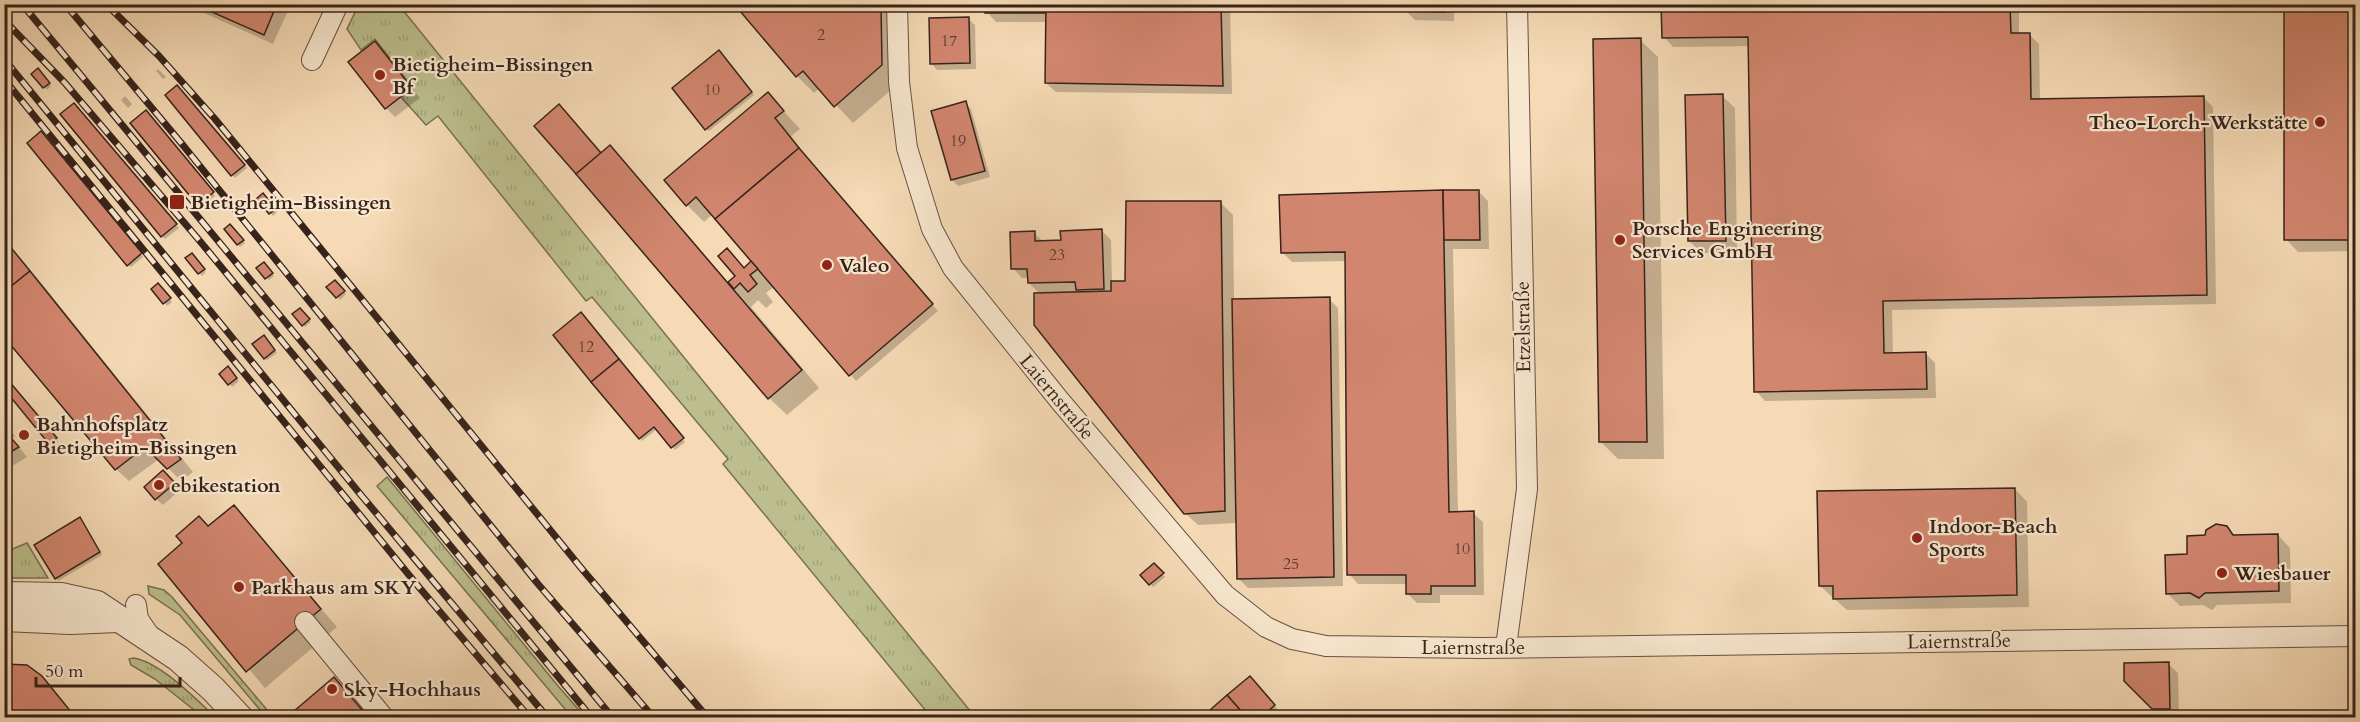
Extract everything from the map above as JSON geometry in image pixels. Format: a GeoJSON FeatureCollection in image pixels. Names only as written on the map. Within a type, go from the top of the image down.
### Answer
{"type":"FeatureCollection","features":[{"type":"Feature","properties":{"kind":"street"},"geometry":{"type":"LineString","coordinates":[[312,60],[338,4]]}},
{"type":"Feature","properties":{"kind":"street","name":"Laiernstraße"},"geometry":{"type":"LineString","coordinates":[[897,4],[899,82],[907,148],[916,185],[932,229],[952,268],[1039,376],[1225,595],[1266,627],[1292,639],[1326,646],[1506,647],[2355,636]]}},
{"type":"Feature","properties":{"kind":"street","name":"Etzelstraße"},"geometry":{"type":"LineString","coordinates":[[1506,647],[1527,489],[1517,4]]}},
{"type":"Feature","properties":{"kind":"street"},"geometry":{"type":"LineString","coordinates":[[4,595],[73,597],[127,612],[151,638],[204,681],[240,717]]}},
{"type":"Feature","properties":{"kind":"street"},"geometry":{"type":"LineString","coordinates":[[4,618],[70,621],[127,612]]}},
{"type":"Feature","properties":{"kind":"street"},"geometry":{"type":"LineString","coordinates":[[305,622],[384,717]]}},
{"type":"Feature","properties":{"kind":"green space"},"geometry":{"type":"Polygon","coordinates":[[[359,4],[402,5],[402,9],[971,712],[971,717],[931,717],[723,464],[728,459],[592,297],[586,301],[438,116],[426,125],[401,97],[413,88],[375,39],[361,50],[347,29],[359,4]]]}},
{"type":"Feature","properties":{"kind":"green space"},"geometry":{"type":"Polygon","coordinates":[[[387,477],[585,717],[573,717],[565,709],[377,486],[387,477]]]}},
{"type":"Feature","properties":{"kind":"green space"},"geometry":{"type":"Polygon","coordinates":[[[27,543],[48,578],[5,578],[5,552],[27,543]]]}},
{"type":"Feature","properties":{"kind":"green space"},"geometry":{"type":"Polygon","coordinates":[[[148,586],[164,590],[172,597],[273,717],[266,717],[180,615],[149,594],[148,586]]]}},
{"type":"Feature","properties":{"kind":"green space"},"geometry":{"type":"Polygon","coordinates":[[[134,658],[166,674],[215,717],[203,717],[155,679],[131,665],[129,659],[134,658]]]}},
{"type":"Feature","properties":{"kind":"building"},"geometry":{"type":"Polygon","coordinates":[[[194,4],[277,4],[264,35],[194,4]]]}},
{"type":"Feature","properties":{"kind":"building"},"geometry":{"type":"Polygon","coordinates":[[[734,4],[881,4],[882,65],[834,107],[803,71],[796,77],[734,4]]]}},
{"type":"Feature","properties":{"kind":"building"},"geometry":{"type":"Polygon","coordinates":[[[986,4],[1046,4],[1046,13],[985,13],[986,4]]]}},
{"type":"Feature","properties":{"kind":"building"},"geometry":{"type":"Polygon","coordinates":[[[1046,4],[1221,4],[1223,86],[1045,83],[1046,4]]]}},
{"type":"Feature","properties":{"kind":"building"},"geometry":{"type":"Polygon","coordinates":[[[1404,4],[1445,4],[1445,12],[1404,11],[1404,4]]]}},
{"type":"Feature","properties":{"kind":"building"},"geometry":{"type":"Polygon","coordinates":[[[1661,4],[2010,4],[2011,33],[2030,33],[2031,99],[2204,96],[2207,295],[1883,301],[1884,353],[1926,352],[1927,389],[1754,392],[1748,37],[1662,38],[1661,4]]]}},
{"type":"Feature","properties":{"kind":"building","name":"Theo-Lorch-Werkstätte"},"geometry":{"type":"Polygon","coordinates":[[[2284,4],[2356,4],[2356,240],[2284,240],[2284,4]]]}},
{"type":"Feature","properties":{"kind":"building"},"geometry":{"type":"Polygon","coordinates":[[[969,17],[970,63],[930,64],[929,18],[969,17]]]}},
{"type":"Feature","properties":{"kind":"building","name":"Porsche Engineering Services GmbH"},"geometry":{"type":"Polygon","coordinates":[[[1641,38],[1647,442],[1599,442],[1593,39],[1641,38]]]}},
{"type":"Feature","properties":{"kind":"building","name":"Bietigheim-Bissingen Bf"},"geometry":{"type":"Polygon","coordinates":[[[375,41],[412,88],[385,109],[348,62],[375,41]]]}},
{"type":"Feature","properties":{"kind":"building"},"geometry":{"type":"Polygon","coordinates":[[[719,50],[752,92],[705,130],[672,88],[719,50]]]}},
{"type":"Feature","properties":{"kind":"building"},"geometry":{"type":"Polygon","coordinates":[[[38,68],[50,83],[43,88],[31,74],[38,68]]]}},
{"type":"Feature","properties":{"kind":"building"},"geometry":{"type":"Polygon","coordinates":[[[177,85],[245,165],[231,176],[165,95],[177,85]]]}},
{"type":"Feature","properties":{"kind":"building"},"geometry":{"type":"Polygon","coordinates":[[[768,92],[784,111],[775,118],[799,148],[715,219],[696,197],[686,206],[664,180],[768,92]]]}},
{"type":"Feature","properties":{"kind":"building"},"geometry":{"type":"Polygon","coordinates":[[[1723,94],[1726,241],[1688,241],[1685,95],[1723,94]]]}},
{"type":"Feature","properties":{"kind":"building"},"geometry":{"type":"Polygon","coordinates":[[[966,101],[985,171],[951,180],[931,111],[966,101]]]}},
{"type":"Feature","properties":{"kind":"building"},"geometry":{"type":"Polygon","coordinates":[[[74,103],[177,224],[161,237],[60,114],[74,103]]]}},
{"type":"Feature","properties":{"kind":"building"},"geometry":{"type":"Polygon","coordinates":[[[559,104],[601,153],[576,174],[534,126],[559,104]]]}},
{"type":"Feature","properties":{"kind":"building"},"geometry":{"type":"Polygon","coordinates":[[[146,110],[214,192],[198,206],[130,123],[146,110]]]}},
{"type":"Feature","properties":{"kind":"building"},"geometry":{"type":"Polygon","coordinates":[[[41,131],[142,253],[127,266],[27,143],[41,131]]]}},
{"type":"Feature","properties":{"kind":"building"},"geometry":{"type":"Polygon","coordinates":[[[610,145],[802,370],[768,399],[576,174],[610,145]]]}},
{"type":"Feature","properties":{"kind":"building","name":"Valeo"},"geometry":{"type":"Polygon","coordinates":[[[799,148],[933,304],[849,376],[715,219],[799,148]]]}},
{"type":"Feature","properties":{"kind":"building"},"geometry":{"type":"Polygon","coordinates":[[[1443,190],[1449,512],[1474,511],[1475,586],[1431,586],[1431,594],[1406,594],[1406,575],[1347,575],[1345,252],[1281,253],[1279,195],[1443,190]]]}},
{"type":"Feature","properties":{"kind":"building"},"geometry":{"type":"Polygon","coordinates":[[[1443,190],[1479,190],[1480,240],[1444,240],[1443,190]]]}},
{"type":"Feature","properties":{"kind":"building"},"geometry":{"type":"Polygon","coordinates":[[[263,193],[276,209],[269,214],[256,199],[263,193]]]}},
{"type":"Feature","properties":{"kind":"building"},"geometry":{"type":"Polygon","coordinates":[[[1126,201],[1221,201],[1225,511],[1184,514],[1034,325],[1034,293],[1111,291],[1111,281],[1125,281],[1126,201]]]}},
{"type":"Feature","properties":{"kind":"building"},"geometry":{"type":"Polygon","coordinates":[[[230,224],[244,240],[237,245],[224,229],[230,224]]]}},
{"type":"Feature","properties":{"kind":"building"},"geometry":{"type":"Polygon","coordinates":[[[1102,229],[1104,289],[1076,290],[1075,282],[1028,283],[1027,269],[1011,269],[1010,232],[1035,231],[1035,241],[1061,240],[1060,231],[1102,229]]]}},
{"type":"Feature","properties":{"kind":"building"},"geometry":{"type":"Polygon","coordinates":[[[4,239],[30,271],[4,292],[4,239]]]}},
{"type":"Feature","properties":{"kind":"building"},"geometry":{"type":"Polygon","coordinates":[[[727,248],[744,268],[751,261],[758,269],[750,275],[757,284],[748,292],[740,283],[734,289],[728,282],[735,276],[718,256],[727,248]]]}},
{"type":"Feature","properties":{"kind":"building"},"geometry":{"type":"Polygon","coordinates":[[[192,253],[205,269],[198,274],[185,258],[192,253]]]}},
{"type":"Feature","properties":{"kind":"building"},"geometry":{"type":"Polygon","coordinates":[[[264,262],[273,273],[265,279],[256,268],[264,262]]]}},
{"type":"Feature","properties":{"kind":"building"},"geometry":{"type":"Polygon","coordinates":[[[30,271],[181,459],[167,469],[145,447],[115,470],[4,337],[4,292],[30,271]]]}},
{"type":"Feature","properties":{"kind":"building"},"geometry":{"type":"Polygon","coordinates":[[[335,280],[345,291],[336,298],[326,287],[335,280]]]}},
{"type":"Feature","properties":{"kind":"building"},"geometry":{"type":"Polygon","coordinates":[[[158,283],[171,298],[163,304],[151,289],[158,283]]]}},
{"type":"Feature","properties":{"kind":"building"},"geometry":{"type":"Polygon","coordinates":[[[1330,297],[1334,577],[1237,579],[1232,299],[1330,297]]]}},
{"type":"Feature","properties":{"kind":"building"},"geometry":{"type":"Polygon","coordinates":[[[300,308],[310,319],[302,326],[292,314],[300,308]]]}},
{"type":"Feature","properties":{"kind":"building"},"geometry":{"type":"Polygon","coordinates":[[[581,312],[619,359],[591,382],[553,335],[581,312]]]}},
{"type":"Feature","properties":{"kind":"building"},"geometry":{"type":"Polygon","coordinates":[[[264,335],[275,350],[264,359],[252,344],[264,335]]]}},
{"type":"Feature","properties":{"kind":"building"},"geometry":{"type":"Polygon","coordinates":[[[619,359],[684,438],[671,448],[654,427],[639,439],[591,382],[619,359]]]}},
{"type":"Feature","properties":{"kind":"building"},"geometry":{"type":"Polygon","coordinates":[[[228,366],[237,378],[228,385],[219,374],[228,366]]]}},
{"type":"Feature","properties":{"kind":"building"},"geometry":{"type":"Polygon","coordinates":[[[8,380],[57,438],[49,444],[4,389],[4,382],[8,380]]]}},
{"type":"Feature","properties":{"kind":"building"},"geometry":{"type":"Polygon","coordinates":[[[4,430],[19,447],[4,456],[4,430]]]}},
{"type":"Feature","properties":{"kind":"building","name":"ebikestation"},"geometry":{"type":"Polygon","coordinates":[[[163,470],[175,483],[155,500],[144,487],[163,470]]]}},
{"type":"Feature","properties":{"kind":"building","name":"Indoor-Beach Sports"},"geometry":{"type":"Polygon","coordinates":[[[2015,488],[2017,595],[1833,599],[1833,586],[1819,586],[1817,491],[2015,488]]]}},
{"type":"Feature","properties":{"kind":"building","name":"Parkhaus am SKY"},"geometry":{"type":"Polygon","coordinates":[[[234,505],[321,609],[246,672],[158,564],[182,543],[176,536],[199,516],[208,526],[234,505]]]}},
{"type":"Feature","properties":{"kind":"building"},"geometry":{"type":"Polygon","coordinates":[[[80,517],[100,552],[55,579],[34,545],[80,517]]]}},
{"type":"Feature","properties":{"kind":"building","name":"Wiesbauer"},"geometry":{"type":"Polygon","coordinates":[[[2216,524],[2227,526],[2233,535],[2278,534],[2279,591],[2205,593],[2199,598],[2190,593],[2166,594],[2165,555],[2187,554],[2187,536],[2205,535],[2206,530],[2216,524]]]}},
{"type":"Feature","properties":{"kind":"building"},"geometry":{"type":"Polygon","coordinates":[[[1154,563],[1164,573],[1149,585],[1140,575],[1154,563]]]}},
{"type":"Feature","properties":{"kind":"building"},"geometry":{"type":"Polygon","coordinates":[[[2169,662],[2170,709],[2152,709],[2124,681],[2124,663],[2169,662]]]}},
{"type":"Feature","properties":{"kind":"building"},"geometry":{"type":"Polygon","coordinates":[[[4,664],[27,665],[42,676],[76,718],[4,718],[4,664]]]}},
{"type":"Feature","properties":{"kind":"building"},"geometry":{"type":"Polygon","coordinates":[[[1250,676],[1275,705],[1261,718],[1247,718],[1227,695],[1250,676]]]}},
{"type":"Feature","properties":{"kind":"building","name":"Sky-Hochhaus"},"geometry":{"type":"Polygon","coordinates":[[[334,677],[369,718],[287,718],[287,717],[334,677]]]}},
{"type":"Feature","properties":{"kind":"building"},"geometry":{"type":"Polygon","coordinates":[[[1227,695],[1247,718],[1201,718],[1227,695]]]}},
{"type":"Feature","properties":{"kind":"railway"},"geometry":{"type":"LineString","coordinates":[[22,4],[613,718]]}},
{"type":"Feature","properties":{"kind":"railway"},"geometry":{"type":"LineString","coordinates":[[65,4],[182,144],[538,584],[654,718]]}},
{"type":"Feature","properties":{"kind":"railway"},"geometry":{"type":"LineString","coordinates":[[106,4],[159,56],[215,119],[582,569],[708,718]]}},
{"type":"Feature","properties":{"kind":"railway"},"geometry":{"type":"LineString","coordinates":[[4,20],[65,83],[199,240],[592,718]]}},
{"type":"Feature","properties":{"kind":"railway"},"geometry":{"type":"LineString","coordinates":[[4,59],[361,495],[548,718]]}},
{"type":"Feature","properties":{"kind":"railway"},"geometry":{"type":"LineString","coordinates":[[4,79],[418,586],[530,718]]}},
{"type":"Feature","properties":{"kind":"place","name":"Bietigheim-Bissingen Bf"},"geometry":{"type":"Point","coordinates":[380,75]}},
{"type":"Feature","properties":{"kind":"place","name":"Theo-Lorch-Werkstätte"},"geometry":{"type":"Point","coordinates":[2320,122]}},
{"type":"Feature","properties":{"kind":"place","name":"Bietigheim-Bissingen"},"geometry":{"type":"Point","coordinates":[177,202]}},
{"type":"Feature","properties":{"kind":"place","name":"Porsche Engineering Services GmbH"},"geometry":{"type":"Point","coordinates":[1620,240]}},
{"type":"Feature","properties":{"kind":"place","name":"Valeo"},"geometry":{"type":"Point","coordinates":[827,265]}},
{"type":"Feature","properties":{"kind":"place","name":"Bahnhofsplatz Bietigheim-Bissingen"},"geometry":{"type":"Point","coordinates":[24,435]}},
{"type":"Feature","properties":{"kind":"place","name":"ebikestation"},"geometry":{"type":"Point","coordinates":[159,485]}},
{"type":"Feature","properties":{"kind":"place","name":"Indoor-Beach Sports"},"geometry":{"type":"Point","coordinates":[1917,538]}},
{"type":"Feature","properties":{"kind":"place","name":"Wiesbauer"},"geometry":{"type":"Point","coordinates":[2222,573]}},
{"type":"Feature","properties":{"kind":"place","name":"Parkhaus am SKY"},"geometry":{"type":"Point","coordinates":[239,587]}},
{"type":"Feature","properties":{"kind":"place","name":"Sky-Hochhaus"},"geometry":{"type":"Point","coordinates":[332,689]}}]}
